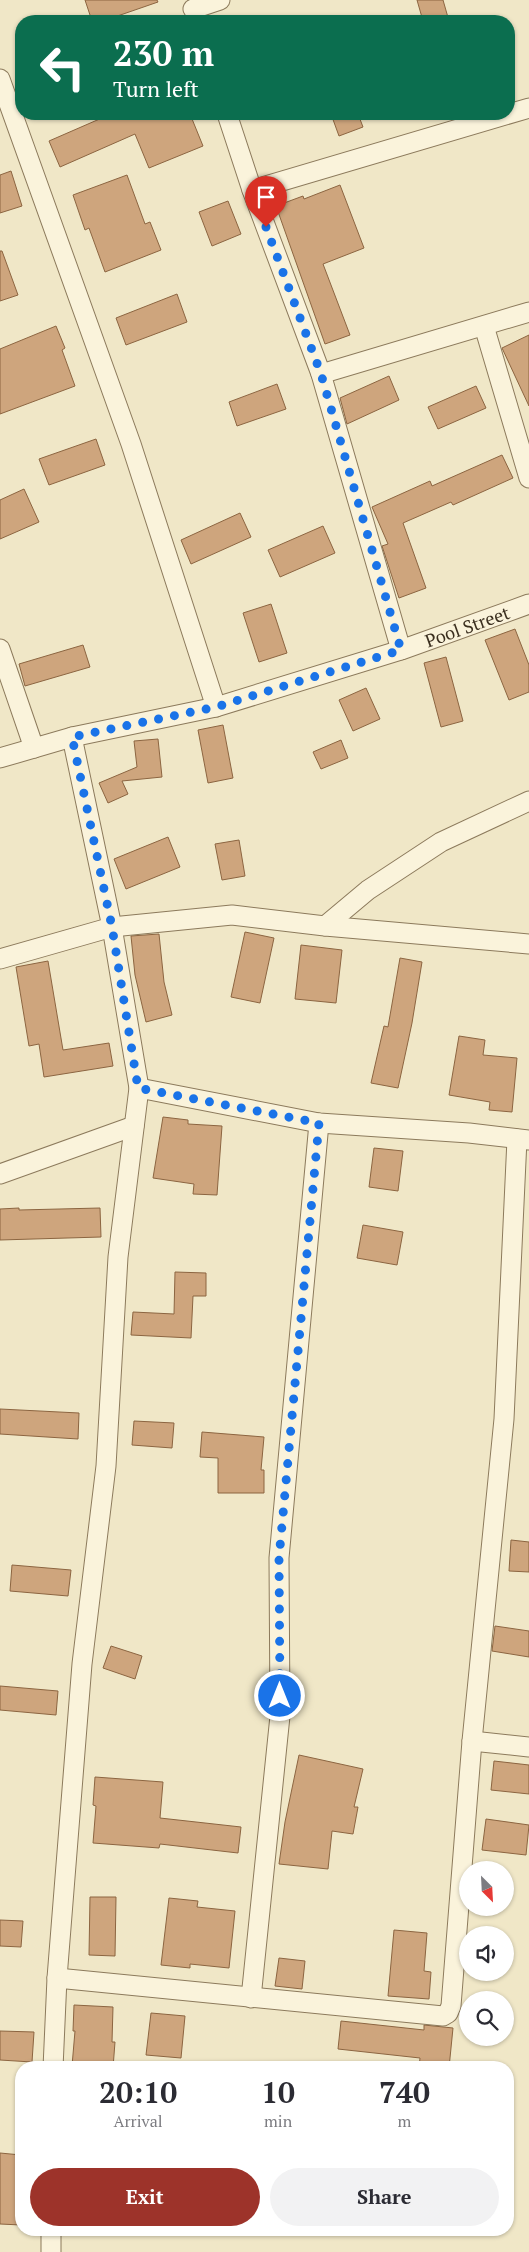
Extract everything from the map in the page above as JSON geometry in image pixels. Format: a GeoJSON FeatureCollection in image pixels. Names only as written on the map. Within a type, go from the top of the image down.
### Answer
{"type":"FeatureCollection","features":[{"type":"Feature","properties":{"kind":"street"},"geometry":{"type":"LineString","coordinates":[[193,10],[220,0]]}},
{"type":"Feature","properties":{"kind":"street"},"geometry":{"type":"LineString","coordinates":[[0,79],[131,444],[216,707]]}},
{"type":"Feature","properties":{"kind":"street"},"geometry":{"type":"LineString","coordinates":[[515,112],[529,108]]}},
{"type":"Feature","properties":{"kind":"street"},"geometry":{"type":"LineString","coordinates":[[229,120],[252,190],[321,374],[401,650]]}},
{"type":"Feature","properties":{"kind":"street"},"geometry":{"type":"LineString","coordinates":[[252,190],[488,120]]}},
{"type":"Feature","properties":{"kind":"street"},"geometry":{"type":"LineString","coordinates":[[321,374],[529,312]]}},
{"type":"Feature","properties":{"kind":"street"},"geometry":{"type":"LineString","coordinates":[[484,326],[529,478]]}},
{"type":"Feature","properties":{"kind":"street","name":"Pool Street"},"geometry":{"type":"LineString","coordinates":[[0,758],[72,737],[216,707],[401,650],[529,604]]}},
{"type":"Feature","properties":{"kind":"street"},"geometry":{"type":"LineString","coordinates":[[0,649],[34,748]]}},
{"type":"Feature","properties":{"kind":"street"},"geometry":{"type":"LineString","coordinates":[[53,2061],[57,1978],[82,1664],[106,1466],[118,1257],[138,1088],[112,927],[72,737]]}},
{"type":"Feature","properties":{"kind":"street"},"geometry":{"type":"LineString","coordinates":[[325,926],[368,890],[441,842],[529,801]]}},
{"type":"Feature","properties":{"kind":"street"},"geometry":{"type":"LineString","coordinates":[[0,959],[112,927],[232,915],[325,926],[529,944]]}},
{"type":"Feature","properties":{"kind":"street"},"geometry":{"type":"LineString","coordinates":[[57,1978],[443,2016],[448,2013],[452,1996],[472,1741],[504,1419],[523,1139],[469,1133],[319,1123],[138,1088]]}},
{"type":"Feature","properties":{"kind":"street"},"geometry":{"type":"LineString","coordinates":[[252,1998],[280,1716],[279,1558],[319,1123]]}},
{"type":"Feature","properties":{"kind":"street"},"geometry":{"type":"LineString","coordinates":[[0,1174],[134,1126]]}},
{"type":"Feature","properties":{"kind":"street"},"geometry":{"type":"LineString","coordinates":[[472,1741],[529,1747]]}},
{"type":"Feature","properties":{"kind":"street"},"geometry":{"type":"LineString","coordinates":[[50,2252],[51,2236]]}},
{"type":"Feature","properties":{"kind":"building"},"geometry":{"type":"Polygon","coordinates":[[[85,0],[157,0],[158,2],[120,15],[90,15],[85,0]]]}},
{"type":"Feature","properties":{"kind":"building"},"geometry":{"type":"Polygon","coordinates":[[[417,0],[443,0],[447,15],[421,15],[417,0]]]}},
{"type":"Feature","properties":{"kind":"building"},"geometry":{"type":"Polygon","coordinates":[[[97,120],[192,120],[203,146],[149,168],[135,134],[60,167],[49,141],[97,120]]]}},
{"type":"Feature","properties":{"kind":"building"},"geometry":{"type":"Polygon","coordinates":[[[333,120],[360,120],[363,127],[339,136],[333,120]]]}},
{"type":"Feature","properties":{"kind":"building"},"geometry":{"type":"Polygon","coordinates":[[[11,171],[22,206],[0,213],[0,175],[11,171]]]}},
{"type":"Feature","properties":{"kind":"building"},"geometry":{"type":"Polygon","coordinates":[[[127,175],[145,224],[150,222],[161,250],[105,272],[89,228],[85,230],[73,195],[127,175]]]}},
{"type":"Feature","properties":{"kind":"building"},"geometry":{"type":"Polygon","coordinates":[[[340,185],[364,248],[323,264],[350,335],[325,344],[276,206],[303,196],[304,199],[340,185]]]}},
{"type":"Feature","properties":{"kind":"building"},"geometry":{"type":"Polygon","coordinates":[[[228,201],[241,234],[212,246],[199,212],[228,201]]]}},
{"type":"Feature","properties":{"kind":"building"},"geometry":{"type":"Polygon","coordinates":[[[0,251],[2,251],[18,295],[0,301],[0,251]]]}},
{"type":"Feature","properties":{"kind":"building"},"geometry":{"type":"Polygon","coordinates":[[[177,294],[187,322],[126,345],[116,318],[177,294]]]}},
{"type":"Feature","properties":{"kind":"building"},"geometry":{"type":"Polygon","coordinates":[[[56,326],[65,348],[62,350],[75,386],[0,414],[0,349],[56,326]]]}},
{"type":"Feature","properties":{"kind":"building"},"geometry":{"type":"Polygon","coordinates":[[[529,335],[529,406],[502,348],[529,335]]]}},
{"type":"Feature","properties":{"kind":"building"},"geometry":{"type":"Polygon","coordinates":[[[389,376],[399,400],[347,424],[340,398],[389,376]]]}},
{"type":"Feature","properties":{"kind":"building"},"geometry":{"type":"Polygon","coordinates":[[[277,384],[286,409],[237,426],[229,402],[277,384]]]}},
{"type":"Feature","properties":{"kind":"building"},"geometry":{"type":"Polygon","coordinates":[[[476,386],[486,408],[438,429],[428,407],[476,386]]]}},
{"type":"Feature","properties":{"kind":"building"},"geometry":{"type":"Polygon","coordinates":[[[96,439],[105,465],[49,485],[39,459],[96,439]]]}},
{"type":"Feature","properties":{"kind":"building"},"geometry":{"type":"Polygon","coordinates":[[[502,455],[513,478],[453,505],[451,502],[403,523],[426,588],[399,598],[382,546],[388,544],[372,507],[430,481],[432,486],[502,455]]]}},
{"type":"Feature","properties":{"kind":"building"},"geometry":{"type":"Polygon","coordinates":[[[24,489],[39,522],[0,539],[0,500],[24,489]]]}},
{"type":"Feature","properties":{"kind":"building"},"geometry":{"type":"Polygon","coordinates":[[[240,513],[251,537],[191,564],[181,540],[240,513]]]}},
{"type":"Feature","properties":{"kind":"building"},"geometry":{"type":"Polygon","coordinates":[[[323,526],[335,553],[280,577],[268,550],[323,526]]]}},
{"type":"Feature","properties":{"kind":"building"},"geometry":{"type":"Polygon","coordinates":[[[271,604],[287,653],[259,662],[243,613],[271,604]]]}},
{"type":"Feature","properties":{"kind":"building"},"geometry":{"type":"Polygon","coordinates":[[[515,629],[529,665],[529,692],[509,700],[485,640],[515,629]]]}},
{"type":"Feature","properties":{"kind":"building"},"geometry":{"type":"Polygon","coordinates":[[[83,645],[90,667],[25,686],[19,664],[83,645]]]}},
{"type":"Feature","properties":{"kind":"building"},"geometry":{"type":"Polygon","coordinates":[[[446,657],[463,721],[441,727],[424,663],[446,657]]]}},
{"type":"Feature","properties":{"kind":"building"},"geometry":{"type":"Polygon","coordinates":[[[366,688],[380,719],[353,731],[339,700],[366,688]]]}},
{"type":"Feature","properties":{"kind":"building"},"geometry":{"type":"Polygon","coordinates":[[[223,725],[233,778],[208,783],[198,730],[223,725]]]}},
{"type":"Feature","properties":{"kind":"building"},"geometry":{"type":"Polygon","coordinates":[[[158,739],[162,777],[122,781],[128,794],[108,803],[99,783],[137,767],[134,741],[158,739]]]}},
{"type":"Feature","properties":{"kind":"building"},"geometry":{"type":"Polygon","coordinates":[[[341,740],[348,758],[321,769],[313,752],[341,740]]]}},
{"type":"Feature","properties":{"kind":"building"},"geometry":{"type":"Polygon","coordinates":[[[168,837],[180,867],[126,889],[114,859],[168,837]]]}},
{"type":"Feature","properties":{"kind":"building"},"geometry":{"type":"Polygon","coordinates":[[[239,840],[245,876],[222,880],[215,844],[239,840]]]}},
{"type":"Feature","properties":{"kind":"building"},"geometry":{"type":"Polygon","coordinates":[[[245,932],[274,938],[260,1003],[231,997],[245,932]]]}},
{"type":"Feature","properties":{"kind":"building"},"geometry":{"type":"Polygon","coordinates":[[[159,934],[164,982],[172,1015],[146,1022],[135,975],[131,936],[159,934]]]}},
{"type":"Feature","properties":{"kind":"building"},"geometry":{"type":"Polygon","coordinates":[[[301,945],[342,950],[336,1003],[295,999],[301,945]]]}},
{"type":"Feature","properties":{"kind":"building"},"geometry":{"type":"Polygon","coordinates":[[[400,958],[422,962],[412,1023],[398,1088],[371,1083],[384,1026],[388,1027],[400,958]]]}},
{"type":"Feature","properties":{"kind":"building"},"geometry":{"type":"Polygon","coordinates":[[[48,961],[63,1050],[109,1043],[113,1066],[44,1077],[39,1044],[29,1046],[16,967],[48,961]]]}},
{"type":"Feature","properties":{"kind":"building"},"geometry":{"type":"Polygon","coordinates":[[[459,1036],[485,1040],[483,1055],[517,1058],[512,1112],[489,1110],[490,1102],[449,1095],[459,1036]]]}},
{"type":"Feature","properties":{"kind":"building"},"geometry":{"type":"Polygon","coordinates":[[[163,1117],[188,1120],[188,1124],[222,1126],[217,1195],[193,1194],[194,1184],[153,1178],[163,1117]]]}},
{"type":"Feature","properties":{"kind":"building"},"geometry":{"type":"Polygon","coordinates":[[[374,1148],[403,1151],[398,1191],[369,1187],[374,1148]]]}},
{"type":"Feature","properties":{"kind":"building"},"geometry":{"type":"Polygon","coordinates":[[[19,1208],[19,1210],[100,1208],[101,1237],[0,1240],[0,1209],[19,1208]]]}},
{"type":"Feature","properties":{"kind":"building"},"geometry":{"type":"Polygon","coordinates":[[[363,1225],[403,1232],[397,1265],[357,1258],[363,1225]]]}},
{"type":"Feature","properties":{"kind":"building"},"geometry":{"type":"Polygon","coordinates":[[[175,1272],[206,1273],[206,1296],[193,1296],[191,1338],[131,1335],[133,1312],[174,1314],[175,1272]]]}},
{"type":"Feature","properties":{"kind":"building"},"geometry":{"type":"Polygon","coordinates":[[[0,1409],[79,1413],[78,1439],[0,1434],[0,1409]]]}},
{"type":"Feature","properties":{"kind":"building"},"geometry":{"type":"Polygon","coordinates":[[[134,1421],[174,1423],[172,1448],[132,1445],[134,1421]]]}},
{"type":"Feature","properties":{"kind":"building"},"geometry":{"type":"Polygon","coordinates":[[[202,1432],[264,1437],[261,1470],[264,1470],[264,1493],[218,1493],[218,1458],[200,1457],[202,1432]]]}},
{"type":"Feature","properties":{"kind":"building"},"geometry":{"type":"Polygon","coordinates":[[[511,1540],[529,1542],[529,1572],[509,1571],[511,1540]]]}},
{"type":"Feature","properties":{"kind":"building"},"geometry":{"type":"Polygon","coordinates":[[[12,1565],[71,1570],[68,1596],[10,1591],[12,1565]]]}},
{"type":"Feature","properties":{"kind":"building"},"geometry":{"type":"Polygon","coordinates":[[[495,1626],[529,1631],[529,1657],[492,1651],[495,1626]]]}},
{"type":"Feature","properties":{"kind":"building"},"geometry":{"type":"Polygon","coordinates":[[[111,1646],[142,1656],[135,1679],[103,1668],[111,1646]]]}},
{"type":"Feature","properties":{"kind":"building"},"geometry":{"type":"Polygon","coordinates":[[[0,1686],[58,1691],[56,1715],[0,1710],[0,1686]]]}},
{"type":"Feature","properties":{"kind":"building"},"geometry":{"type":"Polygon","coordinates":[[[299,1755],[363,1769],[354,1807],[358,1807],[353,1834],[332,1831],[328,1869],[279,1864],[285,1822],[299,1755]]]}},
{"type":"Feature","properties":{"kind":"building"},"geometry":{"type":"Polygon","coordinates":[[[494,1761],[529,1765],[529,1794],[491,1790],[494,1761]]]}},
{"type":"Feature","properties":{"kind":"building"},"geometry":{"type":"Polygon","coordinates":[[[95,1777],[163,1782],[160,1818],[241,1827],[238,1853],[160,1844],[159,1848],[93,1843],[96,1806],[93,1805],[95,1777]]]}},
{"type":"Feature","properties":{"kind":"building"},"geometry":{"type":"Polygon","coordinates":[[[486,1819],[529,1825],[526,1855],[482,1850],[486,1819]]]}},
{"type":"Feature","properties":{"kind":"building"},"geometry":{"type":"Polygon","coordinates":[[[90,1897],[116,1897],[115,1956],[89,1955],[90,1897]]]}},
{"type":"Feature","properties":{"kind":"building"},"geometry":{"type":"Polygon","coordinates":[[[169,1898],[198,1901],[197,1907],[235,1911],[229,1968],[190,1964],[190,1968],[161,1965],[169,1898]]]}},
{"type":"Feature","properties":{"kind":"building"},"geometry":{"type":"Polygon","coordinates":[[[0,1920],[23,1921],[21,1947],[0,1946],[0,1920]]]}},
{"type":"Feature","properties":{"kind":"building"},"geometry":{"type":"Polygon","coordinates":[[[394,1930],[427,1933],[424,1971],[431,1972],[429,1999],[388,1996],[394,1930]]]}},
{"type":"Feature","properties":{"kind":"building"},"geometry":{"type":"Polygon","coordinates":[[[279,1958],[305,1961],[302,1989],[275,1986],[279,1958]]]}},
{"type":"Feature","properties":{"kind":"building"},"geometry":{"type":"Polygon","coordinates":[[[74,2005],[113,2007],[112,2042],[115,2042],[114,2061],[72,2061],[75,2031],[73,2031],[74,2005]]]}},
{"type":"Feature","properties":{"kind":"building"},"geometry":{"type":"Polygon","coordinates":[[[151,2013],[185,2016],[181,2058],[146,2055],[151,2013]]]}},
{"type":"Feature","properties":{"kind":"building"},"geometry":{"type":"Polygon","coordinates":[[[341,2021],[424,2030],[424,2025],[453,2028],[450,2061],[420,2061],[420,2058],[338,2049],[341,2021]]]}},
{"type":"Feature","properties":{"kind":"building"},"geometry":{"type":"Polygon","coordinates":[[[0,2031],[34,2032],[32,2061],[0,2060],[0,2031]]]}},
{"type":"Feature","properties":{"kind":"building"},"geometry":{"type":"Polygon","coordinates":[[[0,2153],[15,2154],[15,2225],[0,2224],[0,2153]]]}},
{"type":"Feature","properties":{"kind":"route"},"geometry":{"type":"LineString","coordinates":[[266,227],[321,374],[401,650],[216,707],[72,737],[112,927],[138,1088],[319,1123],[279,1558],[280,1696]]}}]}
